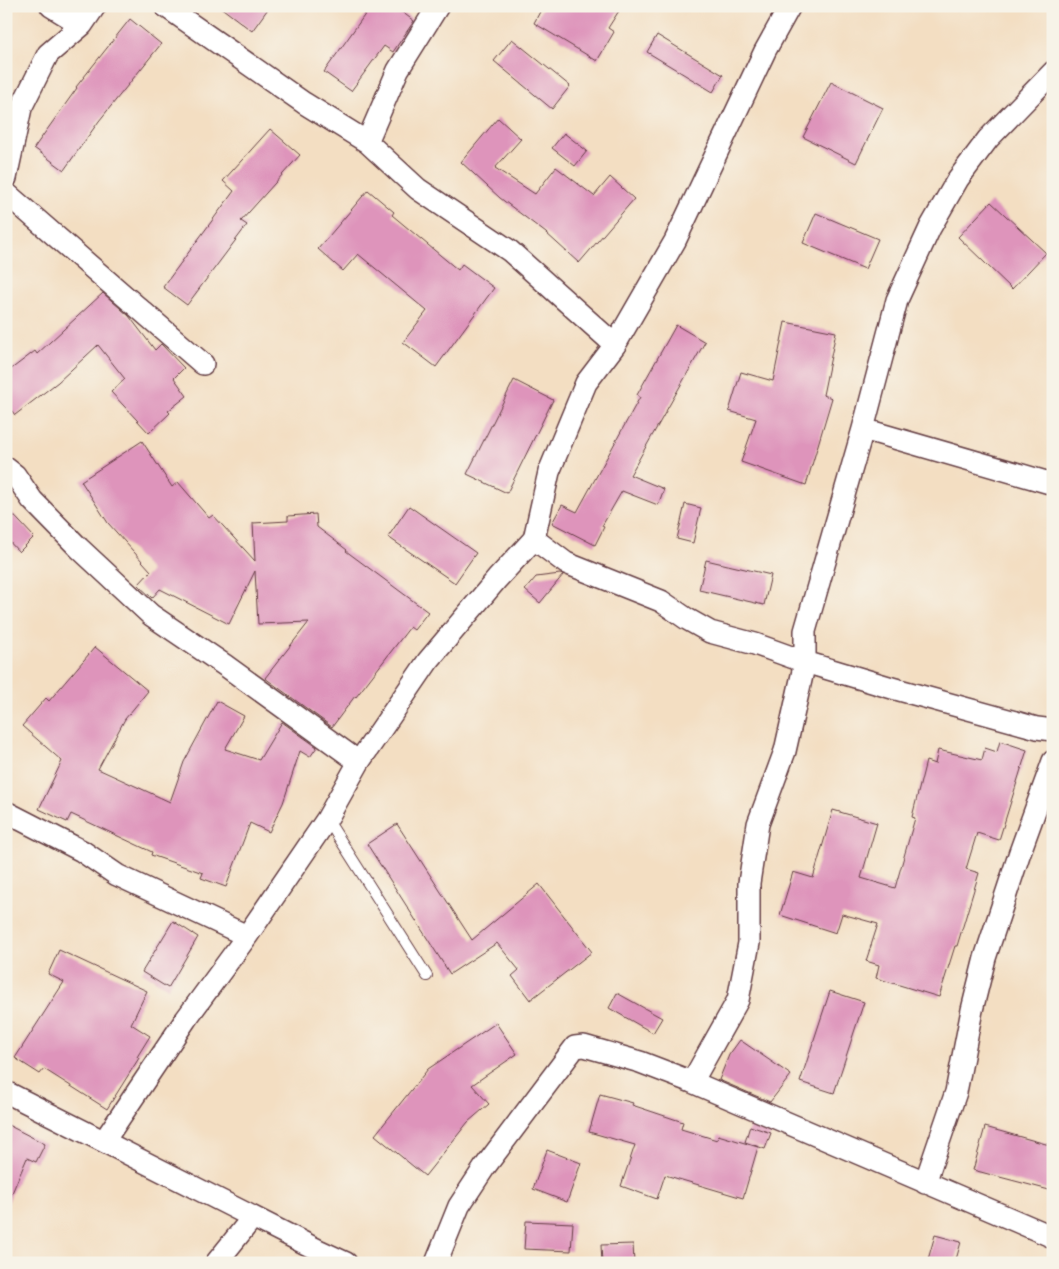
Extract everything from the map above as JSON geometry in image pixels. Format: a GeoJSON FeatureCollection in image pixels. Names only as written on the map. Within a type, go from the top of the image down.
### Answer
{"type":"FeatureCollection","features":[{"type":"Feature","properties":{"kind":"street"},"geometry":{"type":"LineString","coordinates":[[51,6],[82,25]]}},
{"type":"Feature","properties":{"kind":"street"},"geometry":{"type":"LineString","coordinates":[[6,178],[21,108],[48,54],[82,25],[95,6]]}},
{"type":"Feature","properties":{"kind":"street"},"geometry":{"type":"LineString","coordinates":[[165,6],[304,103],[367,142],[418,188],[510,251],[616,345]]}},
{"type":"Feature","properties":{"kind":"street"},"geometry":{"type":"LineString","coordinates":[[367,142],[398,70],[438,6]]}},
{"type":"Feature","properties":{"kind":"street"},"geometry":{"type":"LineString","coordinates":[[104,1141],[186,1019],[247,936],[326,819],[359,762],[428,661],[534,539],[549,472],[586,382],[616,345],[675,241],[765,51],[790,6]]}},
{"type":"Feature","properties":{"kind":"street"},"geometry":{"type":"LineString","coordinates":[[692,1082],[738,1000],[749,943],[749,883],[758,824],[785,751],[805,662],[805,631],[863,429],[897,300],[930,228],[958,179],[988,138],[1053,72]]}},
{"type":"Feature","properties":{"kind":"street"},"geometry":{"type":"LineString","coordinates":[[6,193],[202,364]]}},
{"type":"Feature","properties":{"kind":"street"},"geometry":{"type":"LineString","coordinates":[[863,429],[1053,484]]}},
{"type":"Feature","properties":{"kind":"street"},"geometry":{"type":"LineString","coordinates":[[9,475],[79,548],[151,615],[226,666],[359,762]]}},
{"type":"Feature","properties":{"kind":"street"},"geometry":{"type":"LineString","coordinates":[[534,539],[566,563],[661,601],[710,632],[755,644],[805,662],[892,688],[1037,728],[1053,730]]}},
{"type":"Feature","properties":{"kind":"street"},"geometry":{"type":"LineString","coordinates":[[925,1183],[956,1092],[972,1010],[985,958],[1020,852],[1053,761]]}},
{"type":"Feature","properties":{"kind":"street"},"geometry":{"type":"LineString","coordinates":[[6,812],[82,851],[117,875],[247,936]]}},
{"type":"Feature","properties":{"kind":"street"},"geometry":{"type":"LineString","coordinates":[[436,1263],[459,1206],[484,1168],[575,1047],[584,1046],[640,1062],[692,1082],[1053,1237]]}},
{"type":"Feature","properties":{"kind":"street"},"geometry":{"type":"LineString","coordinates":[[6,1092],[346,1263]]}},
{"type":"Feature","properties":{"kind":"street"},"geometry":{"type":"LineString","coordinates":[[216,1263],[253,1217]]}},
{"type":"Feature","properties":{"kind":"lane"},"geometry":{"type":"LineString","coordinates":[[326,819],[427,976]]}},
{"type":"Feature","properties":{"kind":"building"},"geometry":{"type":"Polygon","coordinates":[[[219,6],[270,6],[252,31],[219,6]]]}},
{"type":"Feature","properties":{"kind":"building"},"geometry":{"type":"Polygon","coordinates":[[[371,6],[394,6],[414,21],[393,52],[384,46],[351,91],[324,72],[371,6]]]}},
{"type":"Feature","properties":{"kind":"building"},"geometry":{"type":"Polygon","coordinates":[[[543,6],[622,6],[608,28],[614,32],[597,61],[534,23],[543,6]]]}},
{"type":"Feature","properties":{"kind":"building"},"geometry":{"type":"Polygon","coordinates":[[[130,19],[161,44],[99,121],[64,170],[34,148],[76,87],[130,19]]]}},
{"type":"Feature","properties":{"kind":"building"},"geometry":{"type":"Polygon","coordinates":[[[657,35],[723,75],[713,92],[647,52],[657,35]]]}},
{"type":"Feature","properties":{"kind":"building"},"geometry":{"type":"Polygon","coordinates":[[[512,39],[570,86],[552,109],[494,61],[512,39]]]}},
{"type":"Feature","properties":{"kind":"building"},"geometry":{"type":"Polygon","coordinates":[[[831,82],[883,108],[856,163],[803,137],[831,82]]]}},
{"type":"Feature","properties":{"kind":"building"},"geometry":{"type":"Polygon","coordinates":[[[498,118],[521,139],[495,168],[535,194],[556,167],[594,196],[610,177],[634,199],[579,263],[546,233],[500,198],[461,162],[498,118]]]}},
{"type":"Feature","properties":{"kind":"building"},"geometry":{"type":"Polygon","coordinates":[[[270,129],[300,155],[241,221],[247,225],[187,305],[163,287],[234,191],[223,181],[270,129]]]}},
{"type":"Feature","properties":{"kind":"building"},"geometry":{"type":"Polygon","coordinates":[[[564,133],[587,151],[575,166],[552,148],[564,133]]]}},
{"type":"Feature","properties":{"kind":"building"},"geometry":{"type":"Polygon","coordinates":[[[368,190],[394,212],[392,215],[458,270],[462,264],[494,288],[436,367],[403,342],[427,311],[358,254],[343,271],[318,249],[368,190]]]}},
{"type":"Feature","properties":{"kind":"building"},"geometry":{"type":"Polygon","coordinates":[[[991,202],[1046,253],[1012,289],[958,237],[991,202]]]}},
{"type":"Feature","properties":{"kind":"building"},"geometry":{"type":"Polygon","coordinates":[[[816,213],[878,239],[865,269],[803,243],[816,213]]]}},
{"type":"Feature","properties":{"kind":"building"},"geometry":{"type":"Polygon","coordinates":[[[103,293],[129,316],[155,350],[161,344],[184,368],[174,378],[187,396],[168,411],[170,413],[149,433],[111,392],[125,379],[98,345],[58,382],[15,415],[6,403],[6,373],[35,351],[37,354],[103,293]]]}},
{"type":"Feature","properties":{"kind":"building"},"geometry":{"type":"Polygon","coordinates":[[[785,322],[836,332],[823,395],[832,398],[806,485],[741,462],[756,419],[729,411],[741,372],[773,381],[785,322]]]}},
{"type":"Feature","properties":{"kind":"building"},"geometry":{"type":"Polygon","coordinates":[[[676,325],[705,342],[630,475],[664,489],[658,505],[622,491],[602,526],[604,527],[595,545],[552,523],[562,505],[577,512],[640,397],[637,395],[676,325]]]}},
{"type":"Feature","properties":{"kind":"building"},"geometry":{"type":"Polygon","coordinates":[[[514,380],[553,400],[507,493],[467,474],[514,380]]]}},
{"type":"Feature","properties":{"kind":"building"},"geometry":{"type":"Polygon","coordinates":[[[142,441],[172,487],[178,482],[209,518],[213,515],[255,561],[253,523],[288,521],[288,516],[316,514],[317,527],[428,612],[414,630],[410,627],[332,727],[265,678],[309,622],[258,624],[255,571],[229,624],[160,589],[152,598],[138,585],[151,571],[108,523],[81,481],[142,441]]]}},
{"type":"Feature","properties":{"kind":"building"},"geometry":{"type":"Polygon","coordinates":[[[685,504],[701,508],[693,543],[677,539],[685,504]]]}},
{"type":"Feature","properties":{"kind":"building"},"geometry":{"type":"Polygon","coordinates":[[[409,506],[476,553],[455,583],[388,537],[409,506]]]}},
{"type":"Feature","properties":{"kind":"building"},"geometry":{"type":"Polygon","coordinates":[[[6,507],[34,537],[19,552],[6,538],[6,507]]]}},
{"type":"Feature","properties":{"kind":"building"},"geometry":{"type":"Polygon","coordinates":[[[706,560],[771,575],[764,605],[699,590],[706,560]]]}},
{"type":"Feature","properties":{"kind":"building"},"geometry":{"type":"Polygon","coordinates":[[[563,575],[540,603],[525,590],[536,577],[563,575]]]}},
{"type":"Feature","properties":{"kind":"building"},"geometry":{"type":"Polygon","coordinates":[[[95,647],[148,691],[125,719],[98,769],[170,802],[184,762],[217,701],[244,716],[225,749],[259,760],[282,722],[317,747],[310,757],[300,751],[283,803],[269,832],[250,823],[226,887],[201,878],[203,873],[151,855],[152,852],[71,814],[67,822],[39,809],[62,761],[22,726],[46,698],[49,701],[95,647]]]}},
{"type":"Feature","properties":{"kind":"building"},"geometry":{"type":"Polygon","coordinates":[[[1000,741],[1027,750],[999,840],[977,833],[966,869],[979,873],[939,997],[876,978],[879,965],[866,961],[878,924],[842,914],[836,933],[780,915],[793,872],[813,878],[833,810],[877,823],[861,878],[895,888],[915,818],[912,817],[926,761],[935,764],[938,750],[982,760],[985,748],[997,752],[1000,741]]]}},
{"type":"Feature","properties":{"kind":"building"},"geometry":{"type":"Polygon","coordinates":[[[397,824],[472,940],[539,884],[592,952],[530,1000],[512,976],[519,970],[497,943],[450,974],[367,844],[397,824]]]}},
{"type":"Feature","properties":{"kind":"building"},"geometry":{"type":"Polygon","coordinates":[[[173,921],[198,937],[168,988],[142,972],[173,921]]]}},
{"type":"Feature","properties":{"kind":"building"},"geometry":{"type":"Polygon","coordinates":[[[59,950],[147,991],[131,1024],[150,1036],[137,1057],[139,1058],[107,1109],[44,1069],[40,1074],[15,1058],[64,982],[48,974],[59,950]]]}},
{"type":"Feature","properties":{"kind":"building"},"geometry":{"type":"Polygon","coordinates":[[[830,991],[864,1002],[834,1093],[800,1082],[830,991]]]}},
{"type":"Feature","properties":{"kind":"building"},"geometry":{"type":"Polygon","coordinates":[[[617,993],[662,1018],[653,1033],[609,1008],[617,993]]]}},
{"type":"Feature","properties":{"kind":"building"},"geometry":{"type":"Polygon","coordinates":[[[496,1023],[517,1054],[472,1085],[489,1104],[468,1122],[425,1176],[375,1135],[428,1069],[496,1023]]]}},
{"type":"Feature","properties":{"kind":"building"},"geometry":{"type":"Polygon","coordinates":[[[740,1040],[791,1075],[770,1102],[719,1080],[729,1055],[740,1040]]]}},
{"type":"Feature","properties":{"kind":"building"},"geometry":{"type":"Polygon","coordinates":[[[600,1094],[633,1103],[632,1105],[683,1122],[681,1129],[717,1140],[718,1135],[758,1147],[743,1198],[665,1175],[657,1199],[621,1186],[635,1145],[589,1132],[600,1094]]]}},
{"type":"Feature","properties":{"kind":"building"},"geometry":{"type":"Polygon","coordinates":[[[6,1124],[45,1144],[36,1162],[27,1158],[6,1207],[6,1124]]]}},
{"type":"Feature","properties":{"kind":"building"},"geometry":{"type":"Polygon","coordinates":[[[750,1126],[771,1133],[765,1149],[745,1142],[750,1126]]]}},
{"type":"Feature","properties":{"kind":"building"},"geometry":{"type":"Polygon","coordinates":[[[985,1127],[1053,1146],[1053,1191],[973,1170],[985,1127]]]}},
{"type":"Feature","properties":{"kind":"building"},"geometry":{"type":"Polygon","coordinates":[[[547,1150],[581,1163],[567,1202],[533,1189],[547,1150]]]}},
{"type":"Feature","properties":{"kind":"building"},"geometry":{"type":"Polygon","coordinates":[[[526,1221],[573,1223],[571,1251],[524,1249],[526,1221]]]}},
{"type":"Feature","properties":{"kind":"building"},"geometry":{"type":"Polygon","coordinates":[[[935,1235],[961,1242],[955,1263],[927,1263],[935,1235]]]}},
{"type":"Feature","properties":{"kind":"building"},"geometry":{"type":"Polygon","coordinates":[[[633,1244],[634,1263],[602,1263],[601,1245],[633,1244]]]}}]}
